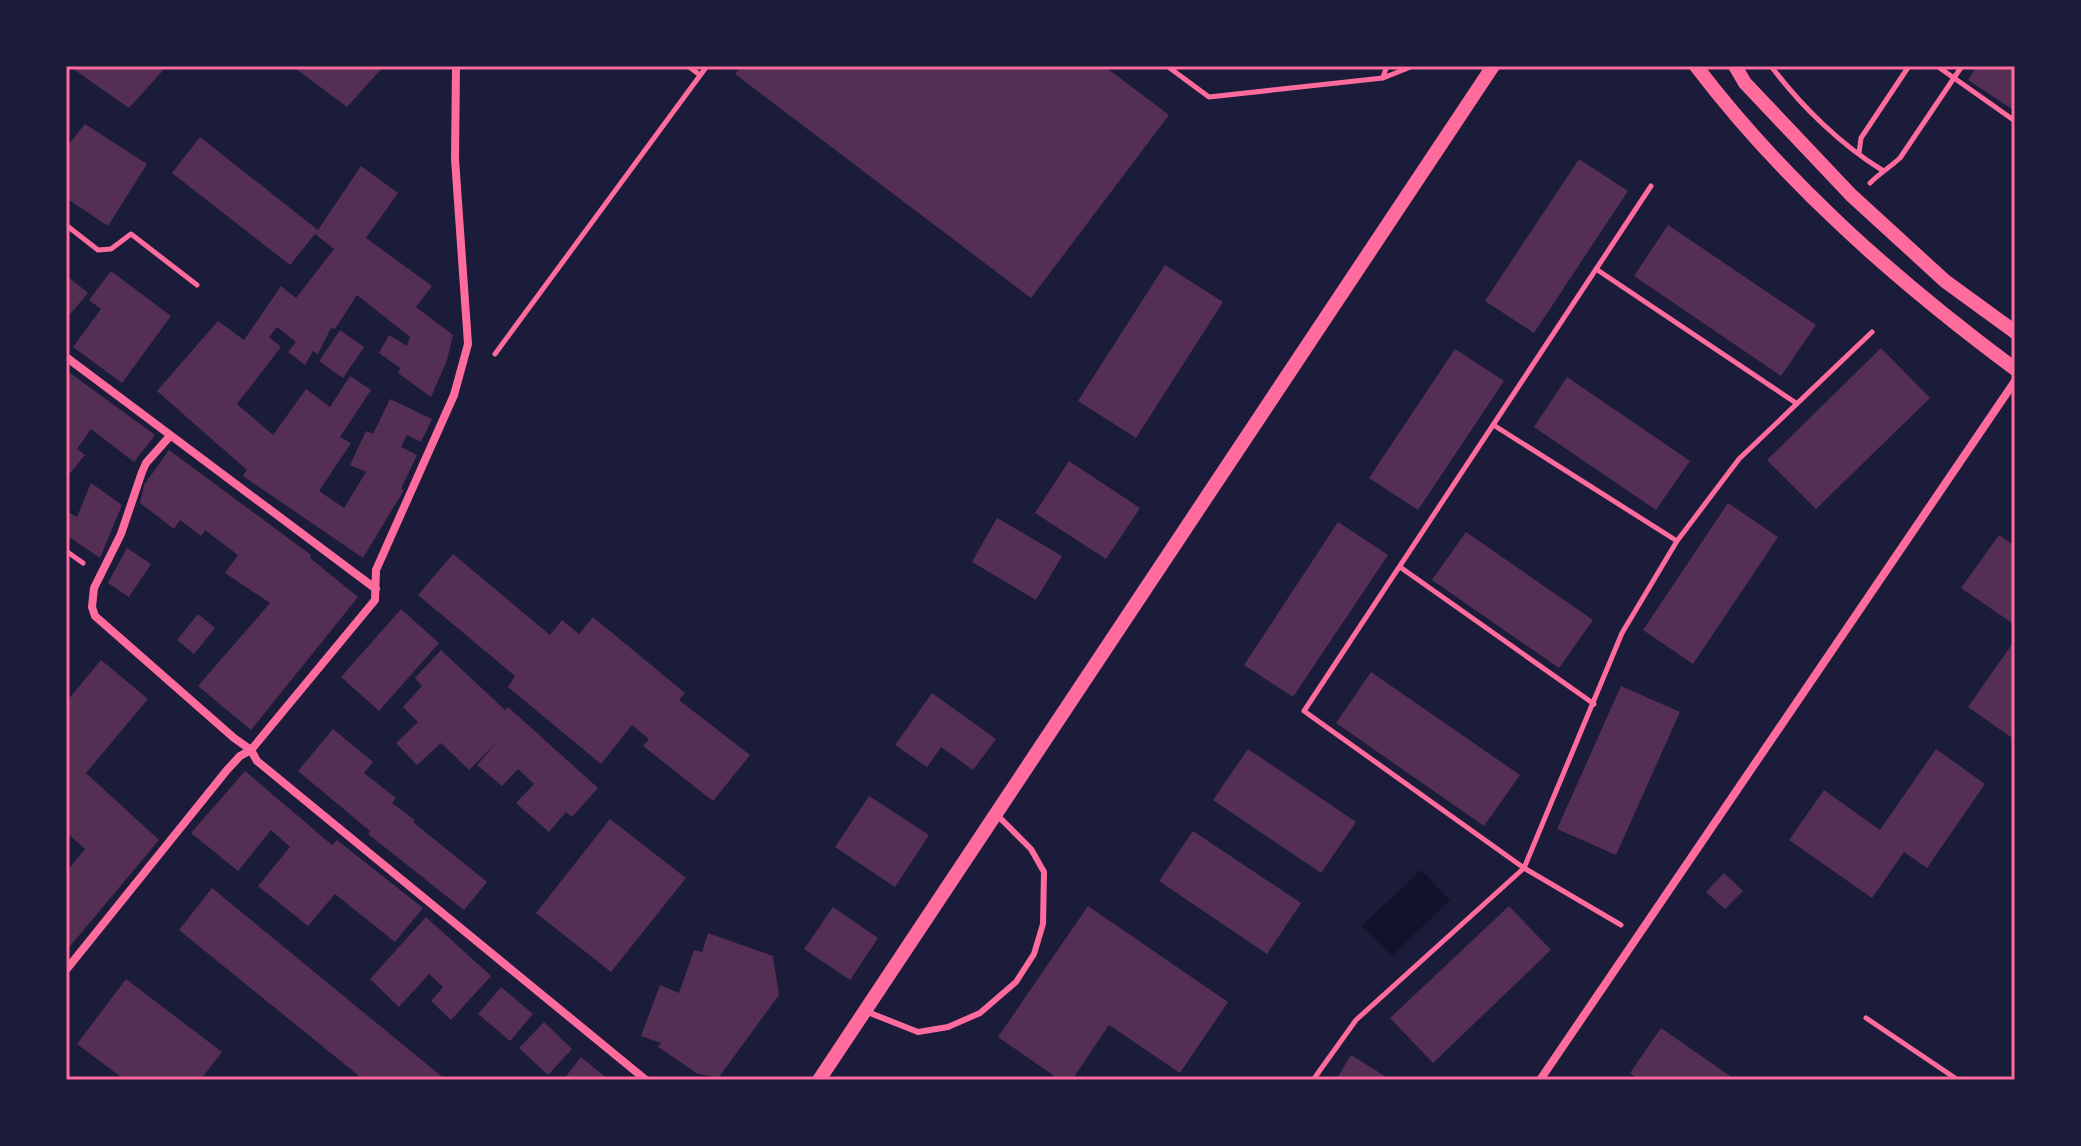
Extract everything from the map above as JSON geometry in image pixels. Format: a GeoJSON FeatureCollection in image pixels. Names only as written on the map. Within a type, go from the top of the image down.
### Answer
{"type":"FeatureCollection","features":[{"type":"Feature","properties":{"kind":"street"},"geometry":{"type":"LineString","coordinates":[[66,970],[227,770],[240,756],[251,750],[372,606],[376,570],[454,395],[468,344],[455,159],[456,66]]}},
{"type":"Feature","properties":{"kind":"street"},"geometry":{"type":"LineString","coordinates":[[1696,66],[1797,181],[1839,221],[1936,310],[2015,369]]}},
{"type":"Feature","properties":{"kind":"street"},"geometry":{"type":"LineString","coordinates":[[1735,66],[1755,93],[1848,192],[1945,281],[2015,332]]}},
{"type":"Feature","properties":{"kind":"street"},"geometry":{"type":"LineString","coordinates":[[819,1080],[1490,68]]}},
{"type":"Feature","properties":{"kind":"street"},"geometry":{"type":"LineString","coordinates":[[66,357],[376,589]]}},
{"type":"Feature","properties":{"kind":"street"},"geometry":{"type":"LineString","coordinates":[[1540,1080],[2015,381]]}},
{"type":"Feature","properties":{"kind":"street"},"geometry":{"type":"LineString","coordinates":[[170,436],[142,472],[121,534],[94,588],[92,607],[104,625],[251,750],[257,761],[646,1080]]}},
{"type":"Feature","properties":{"kind":"lane"},"geometry":{"type":"LineString","coordinates":[[865,1011],[918,1032],[948,1027],[980,1013],[1016,982],[1034,954],[1043,924],[1044,872],[1031,849],[995,813]]}},
{"type":"Feature","properties":{"kind":"path"},"geometry":{"type":"LineString","coordinates":[[688,66],[700,75]]}},
{"type":"Feature","properties":{"kind":"path"},"geometry":{"type":"LineString","coordinates":[[495,354],[707,66]]}},
{"type":"Feature","properties":{"kind":"path"},"geometry":{"type":"LineString","coordinates":[[1167,66],[1209,97],[1383,78],[1413,66]]}},
{"type":"Feature","properties":{"kind":"path"},"geometry":{"type":"LineString","coordinates":[[1383,78],[1387,66]]}},
{"type":"Feature","properties":{"kind":"path"},"geometry":{"type":"LineString","coordinates":[[1771,66],[1784,84],[1838,137],[1882,170]]}},
{"type":"Feature","properties":{"kind":"path"},"geometry":{"type":"LineString","coordinates":[[1859,153],[1861,138],[1909,66]]}},
{"type":"Feature","properties":{"kind":"path"},"geometry":{"type":"LineString","coordinates":[[1937,66],[2015,121]]}},
{"type":"Feature","properties":{"kind":"path"},"geometry":{"type":"LineString","coordinates":[[1864,187],[1900,158],[1962,66]]}},
{"type":"Feature","properties":{"kind":"path"},"geometry":{"type":"LineString","coordinates":[[1639,936],[1524,868],[1304,711],[1651,186]]}},
{"type":"Feature","properties":{"kind":"path"},"geometry":{"type":"LineString","coordinates":[[66,225],[98,250],[111,249],[131,234],[197,285]]}},
{"type":"Feature","properties":{"kind":"path"},"geometry":{"type":"LineString","coordinates":[[1596,269],[1796,403]]}},
{"type":"Feature","properties":{"kind":"path"},"geometry":{"type":"LineString","coordinates":[[1313,1080],[1356,1020],[1524,868],[1622,633],[1677,541],[1739,459],[1872,332]]}},
{"type":"Feature","properties":{"kind":"path"},"geometry":{"type":"LineString","coordinates":[[1495,426],[1677,541]]}},
{"type":"Feature","properties":{"kind":"path"},"geometry":{"type":"LineString","coordinates":[[1400,567],[1594,704]]}},
{"type":"Feature","properties":{"kind":"path"},"geometry":{"type":"LineString","coordinates":[[1866,1018],[1958,1080]]}},
{"type":"Feature","properties":{"kind":"shaded area"},"geometry":{"type":"Polygon","coordinates":[[[1421,870],[1450,900],[1392,956],[1362,926],[1421,870]]]}},
{"type":"Feature","properties":{"kind":"building"},"geometry":{"type":"Polygon","coordinates":[[[69,66],[167,66],[129,108],[69,66]]]}},
{"type":"Feature","properties":{"kind":"building"},"geometry":{"type":"Polygon","coordinates":[[[292,66],[384,66],[347,107],[292,66]]]}},
{"type":"Feature","properties":{"kind":"building"},"geometry":{"type":"Polygon","coordinates":[[[741,66],[1104,66],[1169,115],[1031,298],[735,74],[741,66]]]}},
{"type":"Feature","properties":{"kind":"building"},"geometry":{"type":"Polygon","coordinates":[[[1977,66],[2015,66],[2015,111],[1968,80],[1977,66]]]}},
{"type":"Feature","properties":{"kind":"building"},"geometry":{"type":"Polygon","coordinates":[[[85,124],[147,164],[108,226],[66,198],[66,144],[85,124]]]}},
{"type":"Feature","properties":{"kind":"building"},"geometry":{"type":"Polygon","coordinates":[[[200,137],[318,230],[361,166],[398,193],[366,238],[432,286],[416,307],[453,335],[447,360],[431,397],[398,373],[400,368],[379,353],[389,335],[407,346],[410,337],[357,295],[335,329],[331,328],[318,354],[313,351],[305,365],[288,352],[296,342],[277,327],[269,337],[281,347],[237,404],[273,435],[306,389],[330,407],[350,376],[371,390],[340,437],[351,443],[319,491],[344,508],[366,472],[350,465],[366,431],[373,434],[390,399],[432,419],[421,442],[407,435],[401,447],[417,455],[401,489],[404,490],[363,558],[243,476],[247,470],[157,391],[218,321],[244,340],[281,286],[296,298],[334,249],[315,234],[290,265],[172,173],[200,137]]]}},
{"type":"Feature","properties":{"kind":"building"},"geometry":{"type":"Polygon","coordinates":[[[1579,159],[1628,191],[1534,333],[1485,301],[1579,159]]]}},
{"type":"Feature","properties":{"kind":"building"},"geometry":{"type":"Polygon","coordinates":[[[1668,225],[1816,325],[1781,376],[1634,276],[1668,225]]]}},
{"type":"Feature","properties":{"kind":"building"},"geometry":{"type":"Polygon","coordinates":[[[1165,265],[1223,302],[1136,438],[1078,401],[1165,265]]]}},
{"type":"Feature","properties":{"kind":"building"},"geometry":{"type":"Polygon","coordinates":[[[111,271],[171,316],[122,383],[73,347],[101,309],[89,300],[111,271]]]}},
{"type":"Feature","properties":{"kind":"building"},"geometry":{"type":"Polygon","coordinates":[[[66,275],[88,293],[66,319],[66,275]]]}},
{"type":"Feature","properties":{"kind":"building"},"geometry":{"type":"Polygon","coordinates":[[[340,330],[364,347],[343,378],[319,361],[340,330]]]}},
{"type":"Feature","properties":{"kind":"building"},"geometry":{"type":"Polygon","coordinates":[[[1881,348],[1930,398],[1816,509],[1767,460],[1881,348]]]}},
{"type":"Feature","properties":{"kind":"building"},"geometry":{"type":"Polygon","coordinates":[[[1455,349],[1504,381],[1418,510],[1369,478],[1455,349]]]}},
{"type":"Feature","properties":{"kind":"building"},"geometry":{"type":"Polygon","coordinates":[[[66,370],[155,435],[134,462],[91,429],[77,449],[85,455],[66,478],[66,370]]]}},
{"type":"Feature","properties":{"kind":"building"},"geometry":{"type":"Polygon","coordinates":[[[1567,377],[1690,461],[1656,510],[1534,427],[1567,377]]]}},
{"type":"Feature","properties":{"kind":"building"},"geometry":{"type":"Polygon","coordinates":[[[169,450],[311,555],[310,558],[358,597],[251,730],[198,686],[270,603],[225,573],[238,555],[205,530],[201,536],[180,520],[174,529],[140,503],[144,485],[169,450]]]}},
{"type":"Feature","properties":{"kind":"building"},"geometry":{"type":"Polygon","coordinates":[[[1069,461],[1140,508],[1106,559],[1035,513],[1069,461]]]}},
{"type":"Feature","properties":{"kind":"building"},"geometry":{"type":"Polygon","coordinates":[[[91,483],[122,505],[100,558],[66,535],[66,511],[77,517],[91,483]]]}},
{"type":"Feature","properties":{"kind":"building"},"geometry":{"type":"Polygon","coordinates":[[[1728,503],[1778,537],[1693,664],[1643,630],[1728,503]]]}},
{"type":"Feature","properties":{"kind":"building"},"geometry":{"type":"Polygon","coordinates":[[[997,518],[1062,556],[1036,600],[972,562],[997,518]]]}},
{"type":"Feature","properties":{"kind":"building"},"geometry":{"type":"Polygon","coordinates":[[[1338,522],[1388,555],[1293,697],[1244,665],[1338,522]]]}},
{"type":"Feature","properties":{"kind":"building"},"geometry":{"type":"Polygon","coordinates":[[[1466,532],[1593,620],[1559,668],[1432,580],[1466,532]]]}},
{"type":"Feature","properties":{"kind":"building"},"geometry":{"type":"Polygon","coordinates":[[[1999,535],[2015,546],[2015,625],[1961,588],[1999,535]]]}},
{"type":"Feature","properties":{"kind":"building"},"geometry":{"type":"Polygon","coordinates":[[[127,548],[151,564],[129,597],[108,583],[127,548]]]}},
{"type":"Feature","properties":{"kind":"building"},"geometry":{"type":"Polygon","coordinates":[[[453,554],[550,635],[562,620],[579,634],[593,617],[685,693],[679,700],[750,755],[713,801],[643,746],[649,739],[632,725],[601,764],[508,687],[515,676],[418,595],[453,554]]]}},
{"type":"Feature","properties":{"kind":"building"},"geometry":{"type":"Polygon","coordinates":[[[401,609],[439,643],[379,711],[341,677],[401,609]]]}},
{"type":"Feature","properties":{"kind":"building"},"geometry":{"type":"Polygon","coordinates":[[[198,614],[215,628],[194,654],[177,640],[198,614]]]}},
{"type":"Feature","properties":{"kind":"building"},"geometry":{"type":"Polygon","coordinates":[[[2015,640],[2015,740],[1968,707],[2015,640]]]}},
{"type":"Feature","properties":{"kind":"building"},"geometry":{"type":"Polygon","coordinates":[[[441,650],[505,710],[508,707],[598,788],[572,817],[566,812],[549,832],[516,803],[534,784],[518,769],[502,786],[477,765],[498,741],[469,770],[441,743],[417,765],[396,743],[418,722],[403,707],[422,686],[415,678],[441,650]]]}},
{"type":"Feature","properties":{"kind":"building"},"geometry":{"type":"Polygon","coordinates":[[[101,660],[148,699],[86,773],[159,840],[66,951],[66,872],[85,849],[66,832],[66,702],[101,660]]]}},
{"type":"Feature","properties":{"kind":"building"},"geometry":{"type":"Polygon","coordinates":[[[1371,672],[1520,775],[1484,826],[1336,723],[1371,672]]]}},
{"type":"Feature","properties":{"kind":"building"},"geometry":{"type":"Polygon","coordinates":[[[1621,686],[1680,712],[1616,855],[1557,829],[1621,686]]]}},
{"type":"Feature","properties":{"kind":"building"},"geometry":{"type":"Polygon","coordinates":[[[932,693],[996,739],[973,770],[941,747],[927,767],[895,745],[932,693]]]}},
{"type":"Feature","properties":{"kind":"building"},"geometry":{"type":"Polygon","coordinates":[[[333,729],[373,762],[364,773],[396,798],[392,803],[487,882],[464,910],[368,834],[370,831],[298,771],[333,729]]]}},
{"type":"Feature","properties":{"kind":"building"},"geometry":{"type":"Polygon","coordinates":[[[1248,749],[1356,822],[1321,873],[1213,800],[1248,749]]]}},
{"type":"Feature","properties":{"kind":"building"},"geometry":{"type":"Polygon","coordinates":[[[1936,749],[1985,784],[1927,868],[1904,852],[1872,898],[1789,840],[1824,790],[1880,830],[1936,749]]]}},
{"type":"Feature","properties":{"kind":"building"},"geometry":{"type":"Polygon","coordinates":[[[245,771],[332,845],[337,840],[423,908],[395,942],[335,894],[308,926],[258,886],[290,847],[271,830],[238,871],[191,833],[245,771]]]}},
{"type":"Feature","properties":{"kind":"building"},"geometry":{"type":"Polygon","coordinates":[[[869,796],[929,835],[895,887],[835,847],[869,796]]]}},
{"type":"Feature","properties":{"kind":"building"},"geometry":{"type":"Polygon","coordinates":[[[610,819],[686,878],[611,972],[536,913],[610,819]]]}},
{"type":"Feature","properties":{"kind":"building"},"geometry":{"type":"Polygon","coordinates":[[[1193,831],[1301,903],[1267,954],[1159,881],[1193,831]]]}},
{"type":"Feature","properties":{"kind":"building"},"geometry":{"type":"Polygon","coordinates":[[[1724,873],[1743,891],[1725,909],[1706,892],[1724,873]]]}},
{"type":"Feature","properties":{"kind":"building"},"geometry":{"type":"Polygon","coordinates":[[[212,888],[446,1080],[364,1080],[179,930],[212,888]]]}},
{"type":"Feature","properties":{"kind":"building"},"geometry":{"type":"Polygon","coordinates":[[[1088,906],[1228,1002],[1180,1073],[1109,1025],[1072,1080],[1060,1080],[998,1037],[1088,906]]]}},
{"type":"Feature","properties":{"kind":"building"},"geometry":{"type":"Polygon","coordinates":[[[1509,906],[1551,950],[1433,1063],[1390,1018],[1509,906]]]}},
{"type":"Feature","properties":{"kind":"building"},"geometry":{"type":"Polygon","coordinates":[[[833,907],[878,938],[850,980],[804,949],[833,907]]]}},
{"type":"Feature","properties":{"kind":"building"},"geometry":{"type":"Polygon","coordinates":[[[426,917],[491,976],[451,1020],[431,1001],[443,987],[429,974],[399,1007],[370,979],[426,917]]]}},
{"type":"Feature","properties":{"kind":"building"},"geometry":{"type":"Polygon","coordinates":[[[708,933],[773,956],[779,995],[719,1077],[698,1074],[658,1047],[661,1043],[641,1036],[660,985],[679,993],[694,950],[702,952],[708,933]]]}},
{"type":"Feature","properties":{"kind":"building"},"geometry":{"type":"Polygon","coordinates":[[[126,979],[222,1052],[200,1080],[125,1080],[77,1044],[126,979]]]}},
{"type":"Feature","properties":{"kind":"building"},"geometry":{"type":"Polygon","coordinates":[[[501,987],[533,1014],[510,1041],[478,1014],[501,987]]]}},
{"type":"Feature","properties":{"kind":"building"},"geometry":{"type":"Polygon","coordinates":[[[544,1022],[572,1049],[548,1075],[519,1048],[544,1022]]]}},
{"type":"Feature","properties":{"kind":"building"},"geometry":{"type":"Polygon","coordinates":[[[1661,1028],[1736,1080],[1640,1080],[1630,1073],[1661,1028]]]}},
{"type":"Feature","properties":{"kind":"building"},"geometry":{"type":"Polygon","coordinates":[[[1351,1055],[1391,1080],[1336,1080],[1351,1055]]]}},
{"type":"Feature","properties":{"kind":"building"},"geometry":{"type":"Polygon","coordinates":[[[581,1057],[609,1080],[563,1080],[581,1057]]]}}]}
